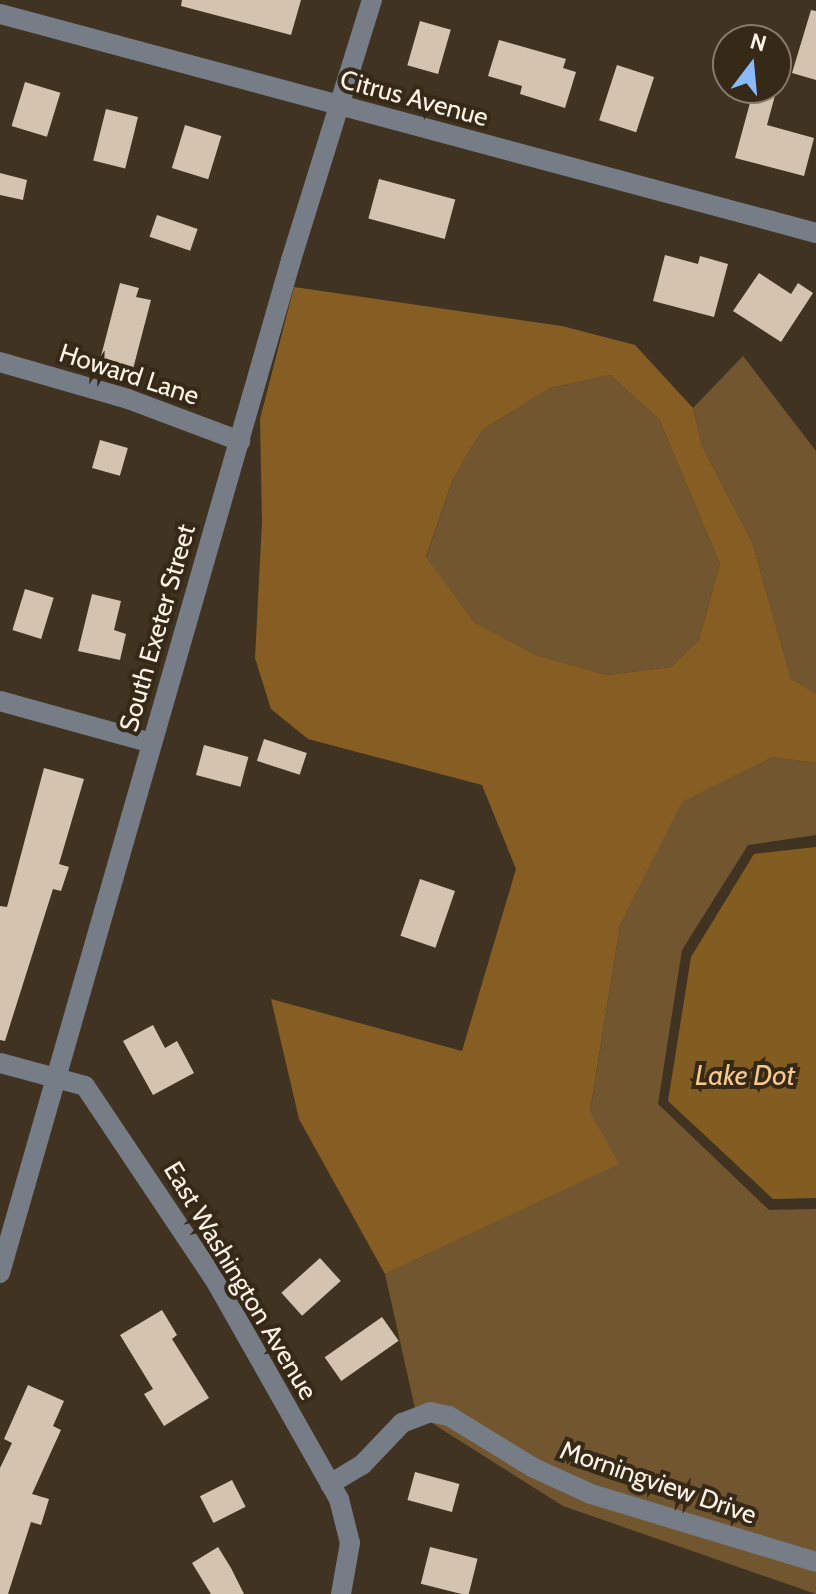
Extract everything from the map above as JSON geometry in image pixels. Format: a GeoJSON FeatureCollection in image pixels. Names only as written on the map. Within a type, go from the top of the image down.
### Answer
{"type":"FeatureCollection","features":[{"type":"Feature","properties":{"kind":"street"},"geometry":{"type":"LineString","coordinates":[[0,7],[2,0]]}},
{"type":"Feature","properties":{"kind":"street","name":"South Exeter Street"},"geometry":{"type":"LineString","coordinates":[[0,1273],[151,743],[372,0]]}},
{"type":"Feature","properties":{"kind":"street","name":"Citrus Avenue"},"geometry":{"type":"LineString","coordinates":[[0,14],[816,233]]}},
{"type":"Feature","properties":{"kind":"street","name":"Howard Lane"},"geometry":{"type":"LineString","coordinates":[[0,362],[128,399],[240,441]]}},
{"type":"Feature","properties":{"kind":"street"},"geometry":{"type":"LineString","coordinates":[[0,701],[151,743]]}},
{"type":"Feature","properties":{"kind":"street","name":"East Washington Avenue"},"geometry":{"type":"LineString","coordinates":[[0,1063],[85,1086],[215,1280],[330,1484],[350,1543],[341,1594]]}},
{"type":"Feature","properties":{"kind":"street","name":"Morningview Drive"},"geometry":{"type":"LineString","coordinates":[[330,1484],[362,1465],[402,1423],[430,1412],[449,1416],[534,1468],[591,1494],[816,1562]]}},
{"type":"Feature","properties":{"kind":"shaded area"},"geometry":{"type":"Polygon","coordinates":[[[294,287],[562,326],[635,345],[693,408],[702,446],[752,542],[791,679],[816,693],[816,763],[773,757],[682,802],[620,925],[590,1112],[619,1164],[385,1274],[299,1119],[271,999],[462,1051],[516,869],[482,785],[308,739],[271,709],[255,658],[262,522],[260,419],[294,287]],[[610,375],[550,388],[482,430],[453,479],[426,557],[474,622],[536,655],[607,675],[671,667],[699,640],[720,564],[659,419],[610,375]]]}},
{"type":"Feature","properties":{"kind":"shaded area"},"geometry":{"type":"Polygon","coordinates":[[[743,356],[816,451],[816,693],[791,679],[752,542],[702,446],[693,408],[743,356]]]}},
{"type":"Feature","properties":{"kind":"shaded area"},"geometry":{"type":"Polygon","coordinates":[[[610,375],[659,419],[720,564],[699,640],[671,667],[607,675],[536,655],[474,622],[426,558],[453,479],[482,430],[550,388],[610,375]]]}},
{"type":"Feature","properties":{"kind":"shaded area"},"geometry":{"type":"Polygon","coordinates":[[[773,757],[816,763],[816,835],[748,845],[682,950],[658,1104],[769,1210],[816,1209],[816,1594],[563,1506],[416,1413],[385,1274],[618,1164],[590,1113],[620,925],[681,802],[773,757]]]}},
{"type":"Feature","properties":{"kind":"water","name":"Lake Dot"},"geometry":{"type":"Polygon","coordinates":[[[816,847],[816,1198],[773,1199],[668,1101],[691,957],[754,854],[816,847]]]}},
{"type":"Feature","properties":{"kind":"building"},"geometry":{"type":"Polygon","coordinates":[[[182,0],[301,0],[291,35],[181,6],[182,0]]]}},
{"type":"Feature","properties":{"kind":"building"},"geometry":{"type":"Polygon","coordinates":[[[811,10],[816,11],[816,80],[792,73],[811,10]]]}},
{"type":"Feature","properties":{"kind":"building"},"geometry":{"type":"Polygon","coordinates":[[[420,21],[451,30],[438,74],[407,65],[420,21]]]}},
{"type":"Feature","properties":{"kind":"building"},"geometry":{"type":"Polygon","coordinates":[[[499,40],[566,59],[563,68],[576,72],[565,108],[520,94],[522,86],[488,76],[499,40]]]}},
{"type":"Feature","properties":{"kind":"building"},"geometry":{"type":"Polygon","coordinates":[[[617,65],[654,77],[636,132],[599,120],[617,65]]]}},
{"type":"Feature","properties":{"kind":"building"},"geometry":{"type":"Polygon","coordinates":[[[25,82],[60,93],[47,137],[12,126],[25,82]]]}},
{"type":"Feature","properties":{"kind":"building"},"geometry":{"type":"Polygon","coordinates":[[[750,104],[773,104],[767,125],[814,138],[804,176],[735,158],[750,104]]]}},
{"type":"Feature","properties":{"kind":"building"},"geometry":{"type":"Polygon","coordinates":[[[106,109],[138,117],[125,168],[93,160],[106,109]]]}},
{"type":"Feature","properties":{"kind":"building"},"geometry":{"type":"Polygon","coordinates":[[[185,125],[221,136],[208,179],[172,168],[185,125]]]}},
{"type":"Feature","properties":{"kind":"building"},"geometry":{"type":"Polygon","coordinates":[[[0,173],[27,180],[23,200],[0,195],[0,173]]]}},
{"type":"Feature","properties":{"kind":"building"},"geometry":{"type":"Polygon","coordinates":[[[379,179],[455,199],[445,239],[368,219],[379,179]]]}},
{"type":"Feature","properties":{"kind":"building"},"geometry":{"type":"Polygon","coordinates":[[[157,215],[198,229],[190,251],[150,237],[157,215]]]}},
{"type":"Feature","properties":{"kind":"building"},"geometry":{"type":"Polygon","coordinates":[[[665,255],[698,264],[700,256],[728,264],[714,317],[653,301],[665,255]]]}},
{"type":"Feature","properties":{"kind":"building"},"geometry":{"type":"Polygon","coordinates":[[[759,273],[791,294],[798,283],[813,293],[781,342],[733,311],[759,273]]]}},
{"type":"Feature","properties":{"kind":"building"},"geometry":{"type":"Polygon","coordinates":[[[120,283],[139,288],[136,297],[151,300],[133,369],[100,360],[120,283]]]}},
{"type":"Feature","properties":{"kind":"building"},"geometry":{"type":"Polygon","coordinates":[[[100,440],[128,448],[120,476],[92,468],[100,440]]]}},
{"type":"Feature","properties":{"kind":"building"},"geometry":{"type":"Polygon","coordinates":[[[25,589],[54,598],[41,639],[12,630],[25,589]]]}},
{"type":"Feature","properties":{"kind":"building"},"geometry":{"type":"Polygon","coordinates":[[[92,594],[121,601],[114,630],[126,634],[120,660],[78,651],[92,594]]]}},
{"type":"Feature","properties":{"kind":"building"},"geometry":{"type":"Polygon","coordinates":[[[264,739],[307,753],[300,775],[257,761],[264,739]]]}},
{"type":"Feature","properties":{"kind":"building"},"geometry":{"type":"Polygon","coordinates":[[[204,745],[248,757],[240,787],[196,775],[204,745]]]}},
{"type":"Feature","properties":{"kind":"building"},"geometry":{"type":"Polygon","coordinates":[[[44,768],[84,779],[59,864],[69,867],[61,891],[53,889],[5,1041],[0,1040],[0,906],[7,907],[44,768]]]}},
{"type":"Feature","properties":{"kind":"building"},"geometry":{"type":"Polygon","coordinates":[[[420,879],[455,891],[435,948],[400,936],[420,879]]]}},
{"type":"Feature","properties":{"kind":"building"},"geometry":{"type":"Polygon","coordinates":[[[153,1025],[165,1048],[177,1041],[194,1073],[153,1095],[123,1041],[153,1025]]]}},
{"type":"Feature","properties":{"kind":"building"},"geometry":{"type":"Polygon","coordinates":[[[320,1258],[341,1281],[302,1316],[281,1293],[320,1258]]]}},
{"type":"Feature","properties":{"kind":"building"},"geometry":{"type":"Polygon","coordinates":[[[162,1310],[177,1335],[172,1339],[209,1398],[164,1426],[144,1394],[153,1389],[120,1335],[162,1310]]]}},
{"type":"Feature","properties":{"kind":"building"},"geometry":{"type":"Polygon","coordinates":[[[382,1317],[399,1341],[341,1381],[325,1357],[382,1317]]]}},
{"type":"Feature","properties":{"kind":"building"},"geometry":{"type":"Polygon","coordinates":[[[28,1385],[64,1401],[53,1426],[61,1430],[32,1494],[49,1499],[41,1525],[31,1522],[8,1594],[0,1594],[0,1468],[12,1443],[4,1439],[28,1385]]]}},
{"type":"Feature","properties":{"kind":"building"},"geometry":{"type":"Polygon","coordinates":[[[415,1472],[459,1484],[452,1512],[407,1500],[415,1472]]]}},
{"type":"Feature","properties":{"kind":"building"},"geometry":{"type":"Polygon","coordinates":[[[232,1480],[246,1507],[214,1523],[200,1496],[232,1480]]]}},
{"type":"Feature","properties":{"kind":"building"},"geometry":{"type":"Polygon","coordinates":[[[218,1547],[244,1594],[211,1594],[192,1563],[218,1547]]]}},
{"type":"Feature","properties":{"kind":"building"},"geometry":{"type":"Polygon","coordinates":[[[430,1547],[478,1559],[469,1594],[421,1584],[430,1547]]]}}]}
